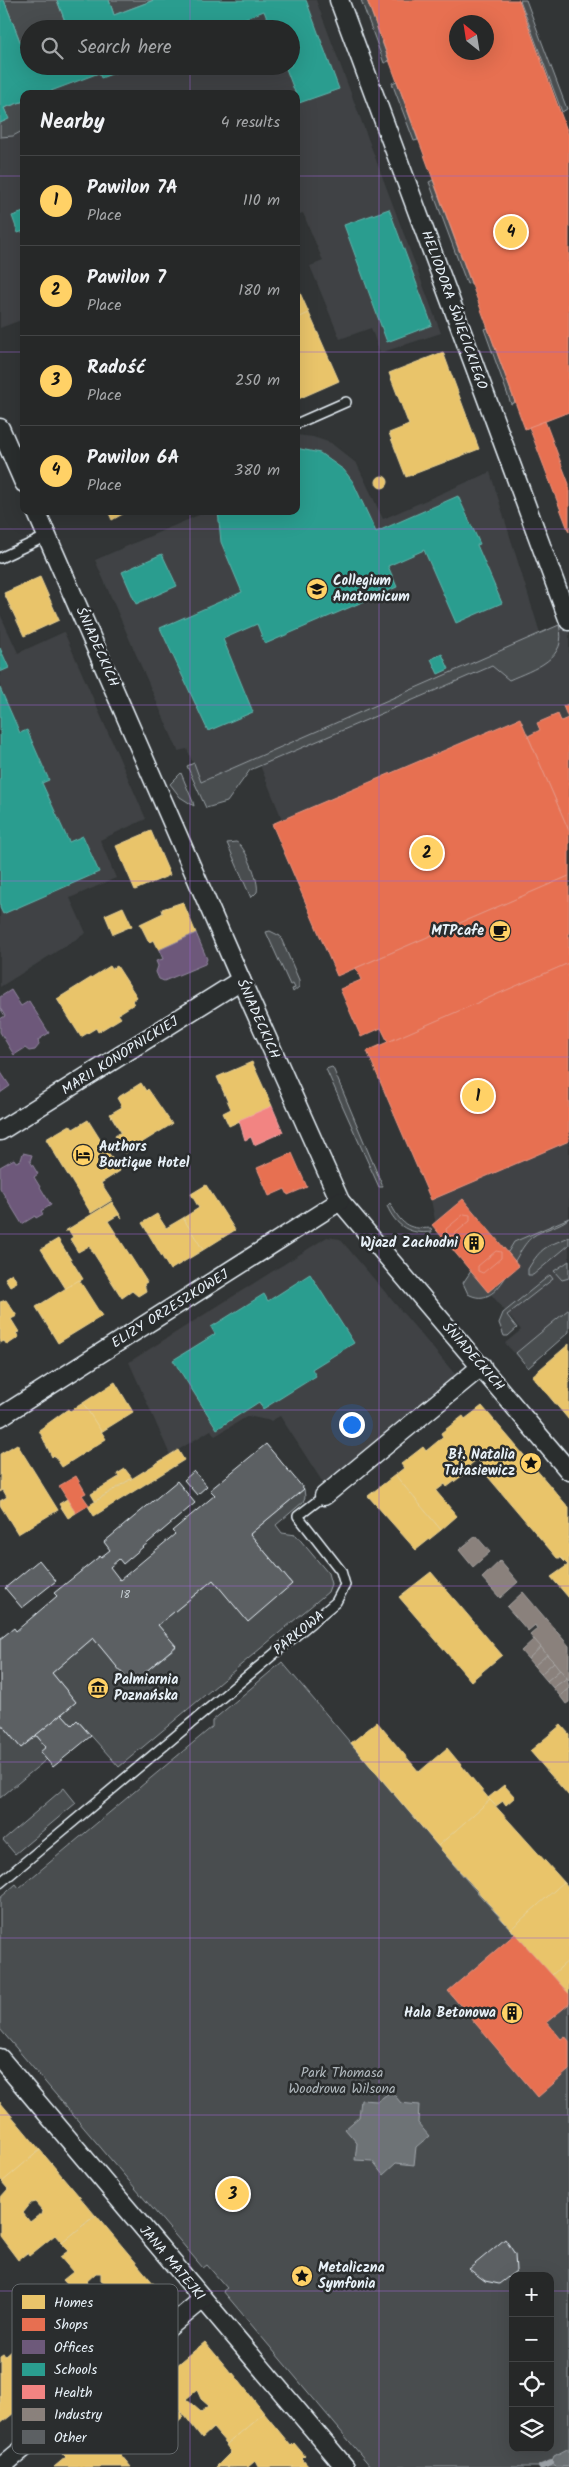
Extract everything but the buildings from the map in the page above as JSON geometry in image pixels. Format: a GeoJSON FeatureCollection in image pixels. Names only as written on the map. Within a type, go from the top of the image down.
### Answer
{"type":"FeatureCollection","features":[{"type":"Feature","properties":{"kind":"street","name":"HELIODORA ŚWIĘCICKIEGO"},"geometry":{"type":"LineString","coordinates":[[339,0],[569,621]]}},
{"type":"Feature","properties":{"kind":"street"},"geometry":{"type":"LineString","coordinates":[[0,428],[20,474]]}},
{"type":"Feature","properties":{"kind":"street","name":"ŚNIADECKICH"},"geometry":{"type":"LineString","coordinates":[[38,515],[240,980],[340,1202],[482,1366],[569,1471]]}},
{"type":"Feature","properties":{"kind":"street","name":"MARII KONOPNICKIEJ"},"geometry":{"type":"LineString","coordinates":[[0,1131],[240,980]]}},
{"type":"Feature","properties":{"kind":"street","name":"ELIZY ORZESZKOWEJ"},"geometry":{"type":"LineString","coordinates":[[0,1417],[340,1202]]}},
{"type":"Feature","properties":{"kind":"street","name":"PARKOWA"},"geometry":{"type":"LineString","coordinates":[[324,1496],[482,1366]]}},
{"type":"Feature","properties":{"kind":"street","name":"JANA MATEJKI"},"geometry":{"type":"LineString","coordinates":[[0,2058],[345,2467]]}},
{"type":"Feature","properties":{"kind":"street"},"geometry":{"type":"LineString","coordinates":[[178,2320],[203,2299]]}},
{"type":"Feature","properties":{"kind":"street"},"geometry":{"type":"LineString","coordinates":[[1,2467],[17,2454]]}},
{"type":"Feature","properties":{"kind":"lane"},"geometry":{"type":"LineString","coordinates":[[300,422],[346,402]]}},
{"type":"Feature","properties":{"kind":"lane"},"geometry":{"type":"LineString","coordinates":[[0,558],[47,536]]}},
{"type":"Feature","properties":{"kind":"lane","name":"PARKOWA"},"geometry":{"type":"LineString","coordinates":[[0,1883],[336,1602],[345,1585],[341,1572],[298,1516],[324,1496]]}},
{"type":"Feature","properties":{"kind":"shaded area"},"geometry":{"type":"Polygon","coordinates":[[[0,0],[316,0],[441,333],[380,353],[371,328],[340,339],[310,266],[323,261],[303,213],[300,214],[300,90],[20,90],[20,320],[0,328],[0,0]]]}},
{"type":"Feature","properties":{"kind":"shaded area"},"geometry":{"type":"Polygon","coordinates":[[[300,435],[313,437],[331,443],[357,464],[383,519],[490,472],[540,633],[569,621],[569,1332],[528,1368],[505,1343],[521,1330],[437,1230],[431,1200],[367,1051],[387,1042],[381,1028],[361,1037],[361,980],[356,968],[337,976],[272,824],[282,819],[257,758],[201,782],[187,749],[178,751],[95,560],[199,515],[300,515],[300,435]]]}},
{"type":"Feature","properties":{"kind":"shaded area"},"geometry":{"type":"Polygon","coordinates":[[[0,614],[18,653],[64,632],[146,819],[100,840],[116,878],[70,898],[86,933],[0,987],[0,614]]]}},
{"type":"Feature","properties":{"kind":"shaded area"},"geometry":{"type":"Polygon","coordinates":[[[327,1237],[340,1239],[465,1386],[329,1492],[280,1416],[271,1421],[248,1416],[215,1436],[211,1430],[170,1455],[129,1362],[327,1237]]]}},
{"type":"Feature","properties":{"kind":"shaded area"},"geometry":{"type":"Polygon","coordinates":[[[391,2091],[401,2103],[419,2105],[418,2123],[429,2136],[416,2147],[414,2165],[396,2163],[383,2175],[372,2161],[355,2160],[357,2143],[345,2129],[359,2117],[361,2100],[378,2101],[391,2091]]]}},
{"type":"Feature","properties":{"kind":"shaded area"},"geometry":{"type":"Polygon","coordinates":[[[569,2448],[569,2467],[556,2467],[551,2463],[554,2456],[569,2448]]]}},
{"type":"Feature","properties":{"kind":"green space"},"geometry":{"type":"Polygon","coordinates":[[[4,0],[57,0],[65,20],[20,20],[20,41],[4,0]]]}},
{"type":"Feature","properties":{"kind":"green space"},"geometry":{"type":"Polygon","coordinates":[[[109,0],[154,0],[114,15],[109,0]]]}},
{"type":"Feature","properties":{"kind":"green space"},"geometry":{"type":"Polygon","coordinates":[[[361,0],[367,0],[389,61],[384,63],[361,0]]]}},
{"type":"Feature","properties":{"kind":"green space"},"geometry":{"type":"Polygon","coordinates":[[[520,0],[526,0],[567,109],[562,112],[520,0]]]}},
{"type":"Feature","properties":{"kind":"green space"},"geometry":{"type":"Polygon","coordinates":[[[397,81],[418,140],[414,141],[392,83],[397,81]]]}},
{"type":"Feature","properties":{"kind":"green space"},"geometry":{"type":"Polygon","coordinates":[[[20,102],[20,132],[13,136],[0,137],[0,123],[8,119],[4,108],[20,102]]]}},
{"type":"Feature","properties":{"kind":"green space"},"geometry":{"type":"Polygon","coordinates":[[[433,180],[471,283],[467,284],[429,182],[433,180]]]}},
{"type":"Feature","properties":{"kind":"green space"},"geometry":{"type":"Polygon","coordinates":[[[488,328],[515,402],[511,404],[484,329],[488,328]]]}},
{"type":"Feature","properties":{"kind":"green space"},"geometry":{"type":"Polygon","coordinates":[[[559,625],[561,637],[559,646],[554,654],[547,661],[529,672],[509,680],[492,666],[250,770],[227,802],[206,808],[187,766],[194,763],[201,782],[559,625]]]}},
{"type":"Feature","properties":{"kind":"green space"},"geometry":{"type":"Polygon","coordinates":[[[181,773],[194,806],[180,797],[170,784],[181,773]]]}},
{"type":"Feature","properties":{"kind":"green space"},"geometry":{"type":"Polygon","coordinates":[[[236,842],[244,850],[256,880],[257,892],[251,898],[227,843],[236,842]]]}},
{"type":"Feature","properties":{"kind":"green space"},"geometry":{"type":"Polygon","coordinates":[[[270,931],[280,936],[299,980],[299,987],[293,992],[292,989],[295,988],[293,984],[290,985],[266,932],[270,931]]]}},
{"type":"Feature","properties":{"kind":"green space"},"geometry":{"type":"Polygon","coordinates":[[[332,1067],[383,1187],[379,1187],[326,1069],[332,1067]]]}},
{"type":"Feature","properties":{"kind":"green space"},"geometry":{"type":"Polygon","coordinates":[[[390,1203],[405,1224],[416,1228],[431,1228],[432,1232],[417,1232],[404,1228],[395,1219],[387,1206],[390,1203]]]}},
{"type":"Feature","properties":{"kind":"green space"},"geometry":{"type":"Polygon","coordinates":[[[569,1218],[532,1237],[518,1255],[505,1278],[489,1295],[479,1297],[468,1294],[463,1283],[471,1271],[508,1252],[514,1242],[569,1218]]]}},
{"type":"Feature","properties":{"kind":"green space"},"geometry":{"type":"Polygon","coordinates":[[[569,1237],[569,1245],[533,1275],[528,1275],[528,1269],[541,1251],[569,1237]]]}},
{"type":"Feature","properties":{"kind":"green space"},"geometry":{"type":"Polygon","coordinates":[[[569,1261],[569,1278],[562,1280],[554,1271],[569,1261]]]}},
{"type":"Feature","properties":{"kind":"green space"},"geometry":{"type":"Polygon","coordinates":[[[550,1275],[553,1279],[507,1315],[517,1328],[508,1336],[504,1336],[499,1323],[503,1313],[550,1275]]]}},
{"type":"Feature","properties":{"kind":"green space"},"geometry":{"type":"Polygon","coordinates":[[[569,1309],[569,1332],[528,1368],[516,1353],[569,1309]]]}},
{"type":"Feature","properties":{"kind":"green space"},"geometry":{"type":"Polygon","coordinates":[[[304,1489],[305,1497],[303,1502],[276,1525],[282,1533],[296,1535],[328,1573],[331,1584],[328,1592],[119,1767],[78,1721],[72,1725],[62,1714],[76,1702],[52,1673],[93,1638],[131,1683],[176,1647],[158,1625],[213,1580],[248,1621],[292,1584],[250,1534],[304,1489]]]}},
{"type":"Feature","properties":{"kind":"green space","name":"Park Thomasa Woodrowa Wilsona"},"geometry":{"type":"Polygon","coordinates":[[[282,1662],[476,1891],[569,1994],[569,2467],[371,2467],[223,2291],[227,2288],[207,2265],[203,2268],[0,2029],[0,1898],[16,1884],[19,1888],[212,1727],[212,1721],[282,1662]]]}},
{"type":"Feature","properties":{"kind":"green space"},"geometry":{"type":"Polygon","coordinates":[[[0,1723],[21,1748],[36,1735],[46,1747],[47,1759],[0,1798],[0,1723]]]}},
{"type":"Feature","properties":{"kind":"green space"},"geometry":{"type":"Polygon","coordinates":[[[64,1788],[76,1803],[15,1854],[3,1840],[64,1788]]]}},
{"type":"Feature","properties":{"kind":"waterway"},"geometry":{"type":"LineString","coordinates":[[541,2467],[551,2463]]}},
{"type":"Feature","properties":{"kind":"place","name":"Pawilon 6A"},"geometry":{"type":"Point","coordinates":[511,232]}},
{"type":"Feature","properties":{"kind":"place","name":"Collegium Anatomicum"},"geometry":{"type":"Point","coordinates":[317,589]}},
{"type":"Feature","properties":{"kind":"place","name":"Pawilon 7"},"geometry":{"type":"Point","coordinates":[427,853]}},
{"type":"Feature","properties":{"kind":"place","name":"MTPcafe"},"geometry":{"type":"Point","coordinates":[500,931]}},
{"type":"Feature","properties":{"kind":"place","name":"Pawilon 7A"},"geometry":{"type":"Point","coordinates":[478,1096]}},
{"type":"Feature","properties":{"kind":"place","name":"Authors Boutique Hotel"},"geometry":{"type":"Point","coordinates":[83,1155]}},
{"type":"Feature","properties":{"kind":"place","name":"Wjazd Zachodni"},"geometry":{"type":"Point","coordinates":[474,1243]}},
{"type":"Feature","properties":{"kind":"place","name":"Bł. Natalia Tułasiewicz"},"geometry":{"type":"Point","coordinates":[531,1463]}},
{"type":"Feature","properties":{"kind":"place","name":"Palmiarnia Poznańska"},"geometry":{"type":"Point","coordinates":[98,1688]}},
{"type":"Feature","properties":{"kind":"place","name":"Hala Betonowa"},"geometry":{"type":"Point","coordinates":[512,2013]}},
{"type":"Feature","properties":{"kind":"place","name":"Radość"},"geometry":{"type":"Point","coordinates":[233,2194]}},
{"type":"Feature","properties":{"kind":"place","name":"Metaliczna Symfonia"},"geometry":{"type":"Point","coordinates":[302,2276]}}]}
